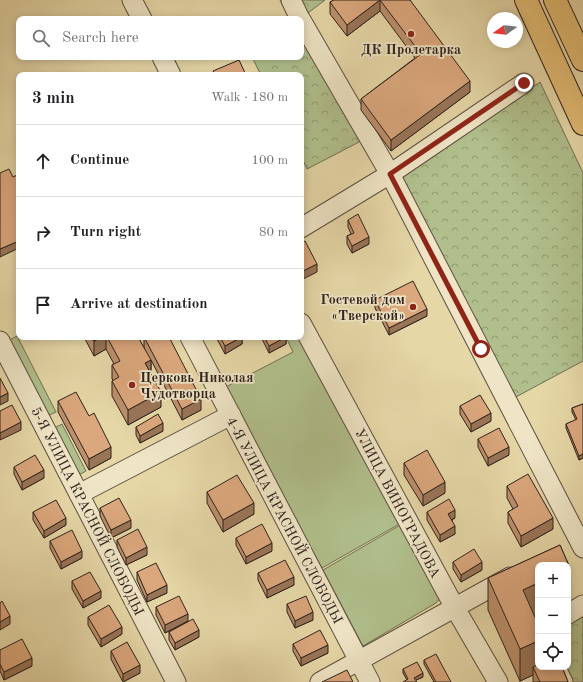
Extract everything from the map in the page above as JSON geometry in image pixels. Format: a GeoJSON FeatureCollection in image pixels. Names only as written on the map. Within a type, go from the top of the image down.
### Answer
{"type":"FeatureCollection","features":[{"type":"Feature","properties":{"kind":"main road"},"geometry":{"type":"LineString","coordinates":[[526,0],[583,124]]}},
{"type":"Feature","properties":{"kind":"main road"},"geometry":{"type":"LineString","coordinates":[[555,0],[583,60]]}},
{"type":"Feature","properties":{"kind":"street"},"geometry":{"type":"LineString","coordinates":[[132,0],[140,16]]}},
{"type":"Feature","properties":{"kind":"street"},"geometry":{"type":"LineString","coordinates":[[291,0],[299,16]]}},
{"type":"Feature","properties":{"kind":"street"},"geometry":{"type":"LineString","coordinates":[[304,26],[390,174],[577,543]]}},
{"type":"Feature","properties":{"kind":"street"},"geometry":{"type":"LineString","coordinates":[[164,60],[170,72]]}},
{"type":"Feature","properties":{"kind":"street"},"geometry":{"type":"LineString","coordinates":[[304,226],[390,174],[524,83]]}},
{"type":"Feature","properties":{"kind":"street","name":"УЛИЦА ВИНОГРАДОВА"},"geometry":{"type":"LineString","coordinates":[[304,329],[455,608],[498,682]]}},
{"type":"Feature","properties":{"kind":"street","name":"4-Я УЛИЦА КРАСНОЙ СЛОБОДЫ"},"geometry":{"type":"LineString","coordinates":[[192,340],[370,682]]}},
{"type":"Feature","properties":{"kind":"street","name":"5-Я УЛИЦА КРАСНОЙ СЛОБОДЫ"},"geometry":{"type":"LineString","coordinates":[[0,341],[176,682]]}},
{"type":"Feature","properties":{"kind":"street"},"geometry":{"type":"LineString","coordinates":[[79,494],[231,415]]}},
{"type":"Feature","properties":{"kind":"street"},"geometry":{"type":"LineString","coordinates":[[320,682],[524,570]]}},
{"type":"Feature","properties":{"kind":"street"},"geometry":{"type":"LineString","coordinates":[[571,612],[583,605]]}},
{"type":"Feature","properties":{"kind":"street"},"geometry":{"type":"LineString","coordinates":[[530,682],[559,673]]}},
{"type":"Feature","properties":{"kind":"green space"},"geometry":{"type":"Polygon","coordinates":[[[280,0],[325,0],[304,16],[288,16],[280,0]]]}},
{"type":"Feature","properties":{"kind":"green space"},"geometry":{"type":"Polygon","coordinates":[[[304,34],[363,140],[307,169],[304,162],[304,72],[260,72],[254,60],[304,60],[304,34]]]}},
{"type":"Feature","properties":{"kind":"green space"},"geometry":{"type":"Polygon","coordinates":[[[540,82],[583,173],[583,361],[512,399],[398,180],[540,82]]]}},
{"type":"Feature","properties":{"kind":"green space"},"geometry":{"type":"Polygon","coordinates":[[[16,337],[16,340],[19,340],[56,412],[43,418],[4,343],[16,337]]]}},
{"type":"Feature","properties":{"kind":"green space"},"geometry":{"type":"Polygon","coordinates":[[[195,340],[224,388],[293,352],[287,340],[303,340],[401,523],[322,568],[195,340]]]}},
{"type":"Feature","properties":{"kind":"green space"},"geometry":{"type":"Polygon","coordinates":[[[62,424],[86,471],[75,477],[50,430],[62,424]]]}},
{"type":"Feature","properties":{"kind":"green space"},"geometry":{"type":"Polygon","coordinates":[[[402,524],[441,597],[436,603],[363,646],[323,570],[402,524]]]}},
{"type":"Feature","properties":{"kind":"green space"},"geometry":{"type":"Polygon","coordinates":[[[583,608],[583,682],[565,682],[559,670],[571,670],[571,614],[583,608]]]}},
{"type":"Feature","properties":{"kind":"building"},"geometry":{"type":"Polygon","coordinates":[[[334,0],[380,0],[347,25],[330,2],[334,0]]]}},
{"type":"Feature","properties":{"kind":"building"},"geometry":{"type":"Polygon","coordinates":[[[380,0],[410,0],[470,81],[391,140],[361,99],[421,54],[380,0]]]}},
{"type":"Feature","properties":{"kind":"building"},"geometry":{"type":"Polygon","coordinates":[[[239,60],[245,72],[214,72],[239,60]]]}},
{"type":"Feature","properties":{"kind":"building"},"geometry":{"type":"Polygon","coordinates":[[[9,169],[13,177],[16,176],[16,242],[0,249],[0,173],[9,169]]]}},
{"type":"Feature","properties":{"kind":"building"},"geometry":{"type":"Polygon","coordinates":[[[358,214],[369,237],[352,246],[347,236],[354,233],[348,220],[358,214]]]}},
{"type":"Feature","properties":{"kind":"building"},"geometry":{"type":"Polygon","coordinates":[[[304,242],[317,264],[304,270],[304,242]]]}},
{"type":"Feature","properties":{"kind":"building"},"geometry":{"type":"Polygon","coordinates":[[[413,281],[427,309],[389,328],[375,300],[413,281]]]}},
{"type":"Feature","properties":{"kind":"building","name":"Церковь Николая Чудотворца"},"geometry":{"type":"Polygon","coordinates":[[[109,340],[140,340],[151,360],[145,363],[161,392],[128,410],[112,381],[119,377],[112,365],[120,361],[109,340]]]}},
{"type":"Feature","properties":{"kind":"building"},"geometry":{"type":"Polygon","coordinates":[[[146,340],[171,340],[201,399],[182,409],[146,340]]]}},
{"type":"Feature","properties":{"kind":"building"},"geometry":{"type":"Polygon","coordinates":[[[222,340],[236,340],[225,346],[222,340]]]}},
{"type":"Feature","properties":{"kind":"building"},"geometry":{"type":"Polygon","coordinates":[[[266,340],[280,340],[269,346],[266,340]]]}},
{"type":"Feature","properties":{"kind":"building"},"geometry":{"type":"Polygon","coordinates":[[[0,378],[8,393],[0,397],[0,378]]]}},
{"type":"Feature","properties":{"kind":"building"},"geometry":{"type":"Polygon","coordinates":[[[76,392],[89,416],[94,413],[111,447],[89,459],[58,401],[76,392]]]}},
{"type":"Feature","properties":{"kind":"building"},"geometry":{"type":"Polygon","coordinates":[[[480,395],[491,413],[471,424],[460,406],[480,395]]]}},
{"type":"Feature","properties":{"kind":"building"},"geometry":{"type":"Polygon","coordinates":[[[583,404],[583,454],[579,456],[566,424],[577,419],[572,408],[583,404]]]}},
{"type":"Feature","properties":{"kind":"building"},"geometry":{"type":"Polygon","coordinates":[[[12,405],[21,422],[0,433],[0,411],[12,405]]]}},
{"type":"Feature","properties":{"kind":"building"},"geometry":{"type":"Polygon","coordinates":[[[158,414],[163,423],[140,436],[136,427],[158,414]]]}},
{"type":"Feature","properties":{"kind":"building"},"geometry":{"type":"Polygon","coordinates":[[[499,428],[509,447],[488,458],[478,439],[499,428]]]}},
{"type":"Feature","properties":{"kind":"building"},"geometry":{"type":"Polygon","coordinates":[[[427,450],[445,482],[423,495],[404,463],[427,450]]]}},
{"type":"Feature","properties":{"kind":"building"},"geometry":{"type":"Polygon","coordinates":[[[35,455],[44,470],[22,482],[14,467],[35,455]]]}},
{"type":"Feature","properties":{"kind":"building"},"geometry":{"type":"Polygon","coordinates":[[[528,474],[553,518],[521,536],[508,512],[518,506],[507,486],[528,474]]]}},
{"type":"Feature","properties":{"kind":"building"},"geometry":{"type":"Polygon","coordinates":[[[237,475],[254,503],[223,520],[207,492],[237,475]]]}},
{"type":"Feature","properties":{"kind":"building"},"geometry":{"type":"Polygon","coordinates":[[[119,498],[131,520],[111,530],[100,508],[119,498]]]}},
{"type":"Feature","properties":{"kind":"building"},"geometry":{"type":"Polygon","coordinates":[[[449,499],[455,510],[448,514],[455,526],[440,535],[427,512],[449,499]]]}},
{"type":"Feature","properties":{"kind":"building"},"geometry":{"type":"Polygon","coordinates":[[[56,500],[66,518],[44,531],[33,512],[56,500]]]}},
{"type":"Feature","properties":{"kind":"building"},"geometry":{"type":"Polygon","coordinates":[[[262,524],[272,543],[246,557],[236,538],[262,524]]]}},
{"type":"Feature","properties":{"kind":"building"},"geometry":{"type":"Polygon","coordinates":[[[138,529],[147,547],[126,558],[117,540],[138,529]]]}},
{"type":"Feature","properties":{"kind":"building"},"geometry":{"type":"Polygon","coordinates":[[[72,530],[82,551],[61,562],[50,541],[72,530]]]}},
{"type":"Feature","properties":{"kind":"building"},"geometry":{"type":"Polygon","coordinates":[[[560,545],[567,562],[535,562],[535,584],[523,590],[535,617],[535,642],[520,649],[488,578],[560,545]]]}},
{"type":"Feature","properties":{"kind":"building"},"geometry":{"type":"Polygon","coordinates":[[[474,549],[482,562],[461,575],[453,562],[474,549]]]}},
{"type":"Feature","properties":{"kind":"building"},"geometry":{"type":"Polygon","coordinates":[[[285,560],[294,577],[267,590],[258,573],[285,560]]]}},
{"type":"Feature","properties":{"kind":"building"},"geometry":{"type":"Polygon","coordinates":[[[156,563],[167,585],[147,595],[137,572],[156,563]]]}},
{"type":"Feature","properties":{"kind":"building"},"geometry":{"type":"Polygon","coordinates":[[[90,572],[101,591],[83,601],[72,581],[90,572]]]}},
{"type":"Feature","properties":{"kind":"building"},"geometry":{"type":"Polygon","coordinates":[[[179,596],[188,614],[165,625],[156,607],[179,596]]]}},
{"type":"Feature","properties":{"kind":"building"},"geometry":{"type":"Polygon","coordinates":[[[306,596],[313,612],[295,621],[287,604],[306,596]]]}},
{"type":"Feature","properties":{"kind":"building"},"geometry":{"type":"Polygon","coordinates":[[[2,601],[10,616],[0,622],[0,603],[2,601]]]}},
{"type":"Feature","properties":{"kind":"building"},"geometry":{"type":"Polygon","coordinates":[[[109,605],[122,627],[101,639],[88,617],[109,605]]]}},
{"type":"Feature","properties":{"kind":"building"},"geometry":{"type":"Polygon","coordinates":[[[193,619],[199,630],[175,643],[169,632],[193,619]]]}},
{"type":"Feature","properties":{"kind":"building"},"geometry":{"type":"Polygon","coordinates":[[[320,630],[328,645],[301,658],[293,644],[320,630]]]}},
{"type":"Feature","properties":{"kind":"building"},"geometry":{"type":"Polygon","coordinates":[[[22,639],[32,658],[4,672],[0,664],[0,650],[22,639]]]}},
{"type":"Feature","properties":{"kind":"building"},"geometry":{"type":"Polygon","coordinates":[[[127,642],[140,665],[123,674],[111,651],[127,642]]]}},
{"type":"Feature","properties":{"kind":"building"},"geometry":{"type":"Polygon","coordinates":[[[436,654],[451,682],[436,682],[424,660],[436,654]]]}},
{"type":"Feature","properties":{"kind":"building"},"geometry":{"type":"Polygon","coordinates":[[[417,662],[423,673],[414,678],[417,682],[403,682],[408,679],[403,669],[417,662]]]}},
{"type":"Feature","properties":{"kind":"building"},"geometry":{"type":"Polygon","coordinates":[[[535,666],[535,670],[563,670],[568,682],[540,682],[533,667],[535,666]]]}},
{"type":"Feature","properties":{"kind":"building"},"geometry":{"type":"Polygon","coordinates":[[[347,670],[353,682],[322,682],[347,670]]]}},
{"type":"Feature","properties":{"kind":"place","name":"ДК Пролетарка"},"geometry":{"type":"Point","coordinates":[411,34]}},
{"type":"Feature","properties":{"kind":"place","name":"Гостевой дом «Тверской»"},"geometry":{"type":"Point","coordinates":[413,307]}},
{"type":"Feature","properties":{"kind":"place","name":"Церковь Николая Чудотворца"},"geometry":{"type":"Point","coordinates":[132,385]}},
{"type":"Feature","properties":{"kind":"route"},"geometry":{"type":"LineString","coordinates":[[481,349],[390,174],[524,83]]}}]}
